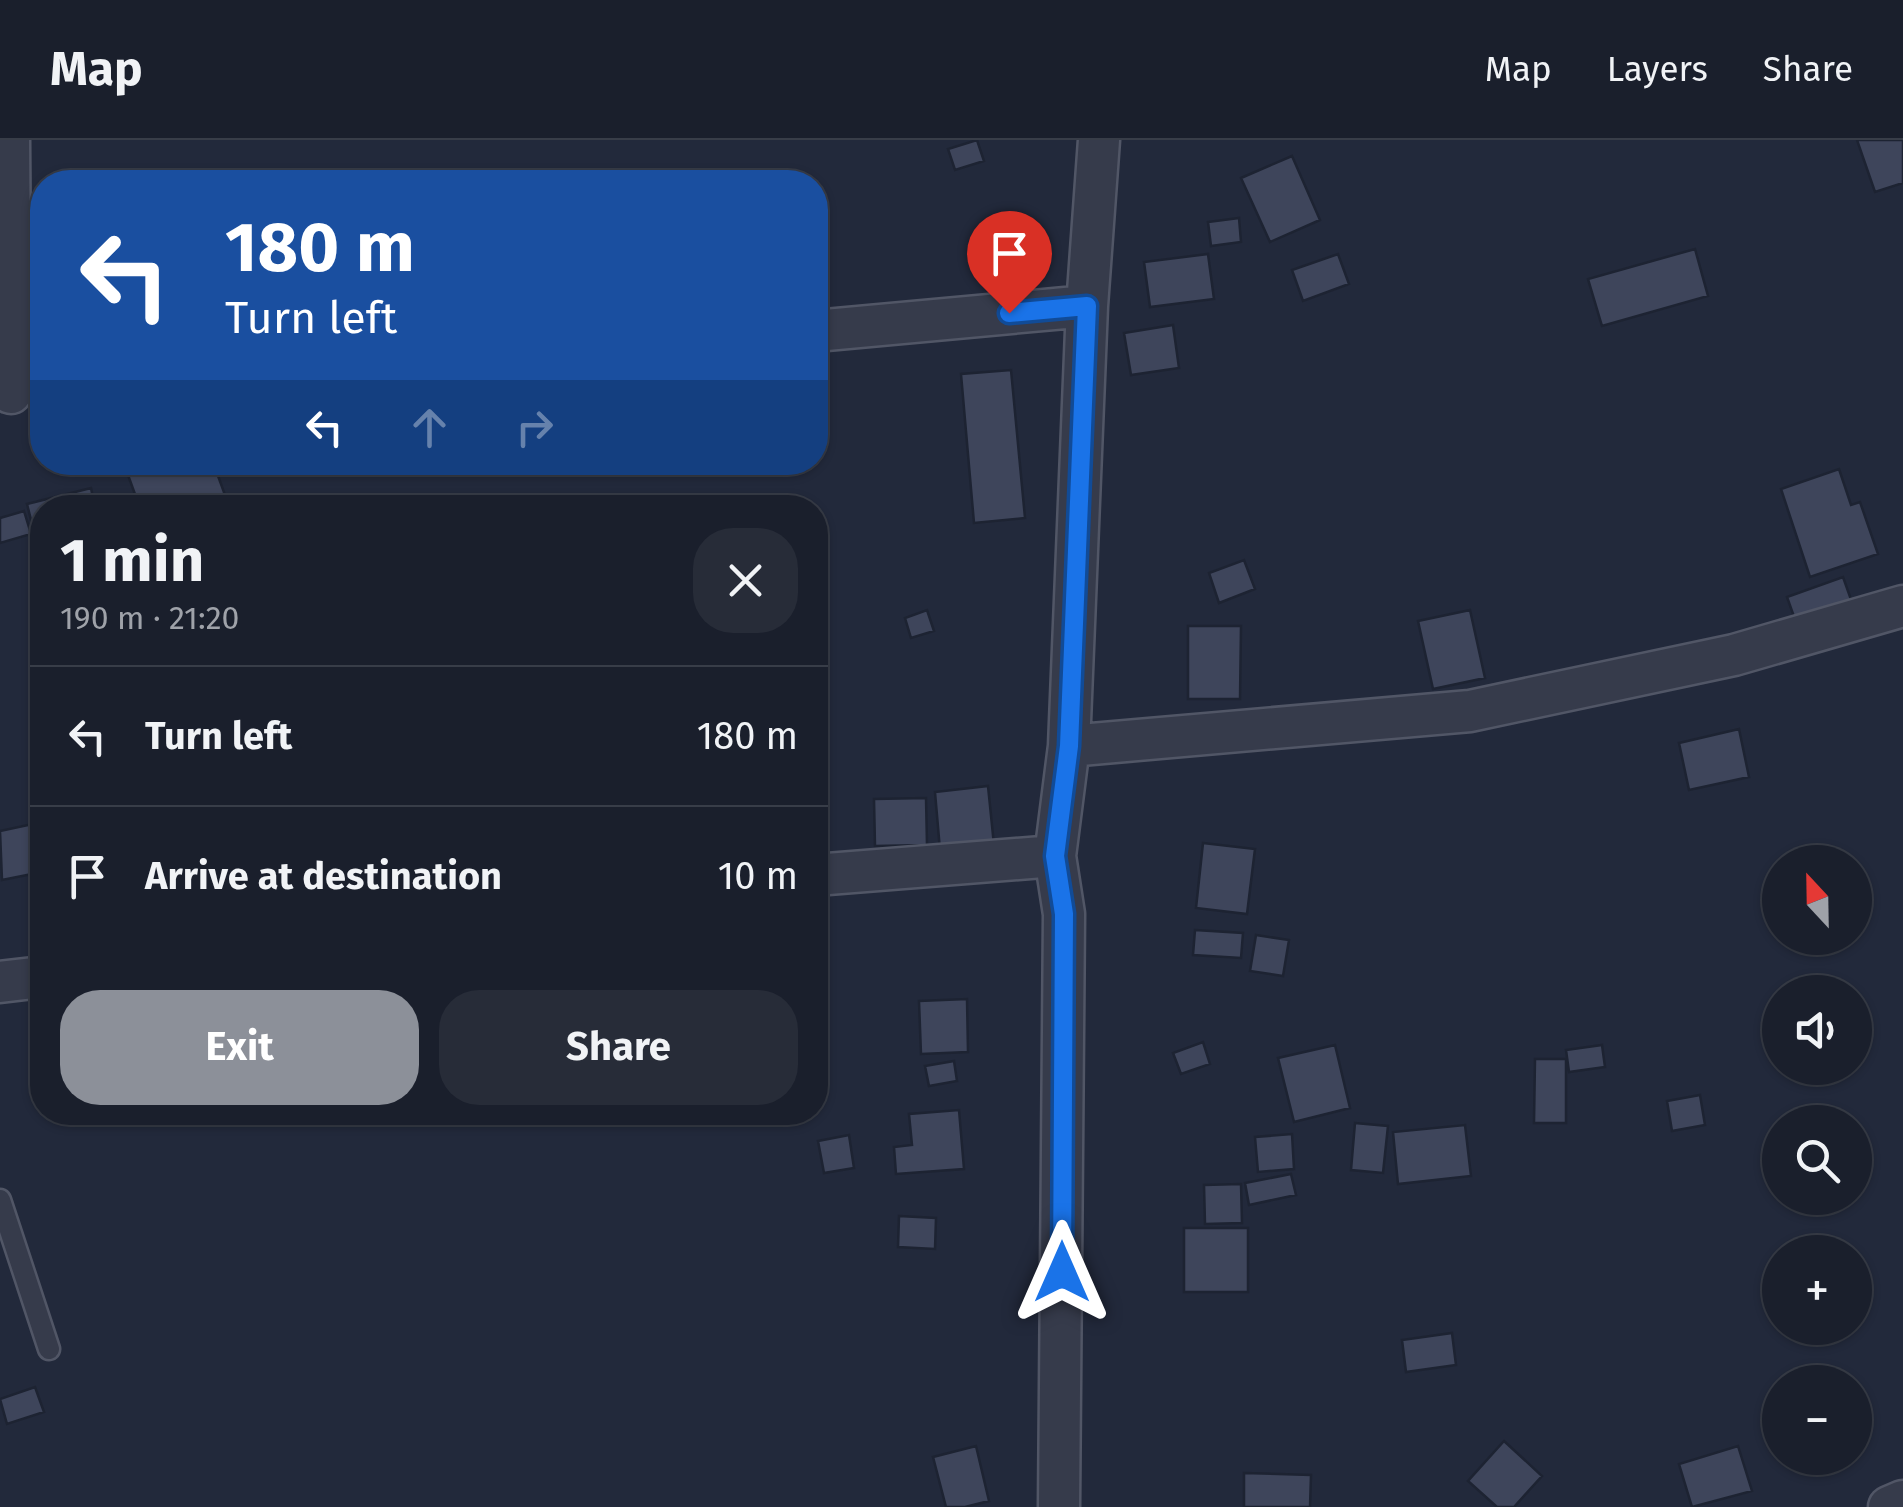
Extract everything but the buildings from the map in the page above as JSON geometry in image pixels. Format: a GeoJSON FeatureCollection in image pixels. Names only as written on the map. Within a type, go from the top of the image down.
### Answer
{"type":"FeatureCollection","features":[{"type":"Feature","properties":{"kind":"street"},"geometry":{"type":"LineString","coordinates":[[9,140],[18,393]]}},
{"type":"Feature","properties":{"kind":"street"},"geometry":{"type":"LineString","coordinates":[[1058,1507],[1064,914],[1055,856],[1069,746],[1087,306],[1099,140]]}},
{"type":"Feature","properties":{"kind":"street"},"geometry":{"type":"LineString","coordinates":[[828,329],[1087,306]]}},
{"type":"Feature","properties":{"kind":"street"},"geometry":{"type":"LineString","coordinates":[[1069,746],[1470,711],[1734,655],[1903,606]]}},
{"type":"Feature","properties":{"kind":"street"},"geometry":{"type":"LineString","coordinates":[[828,874],[1055,856]]}},
{"type":"Feature","properties":{"kind":"street"},"geometry":{"type":"LineString","coordinates":[[0,982],[30,978]]}},
{"type":"Feature","properties":{"kind":"street"},"geometry":{"type":"LineString","coordinates":[[1889,1507],[1903,1501]]}},
{"type":"Feature","properties":{"kind":"lane"},"geometry":{"type":"LineString","coordinates":[[0,1200],[48,1349]]}},
{"type":"Feature","properties":{"kind":"route"},"geometry":{"type":"LineString","coordinates":[[1009,313],[1087,306],[1069,746],[1055,856],[1064,914],[1062,1272]]}}]}
